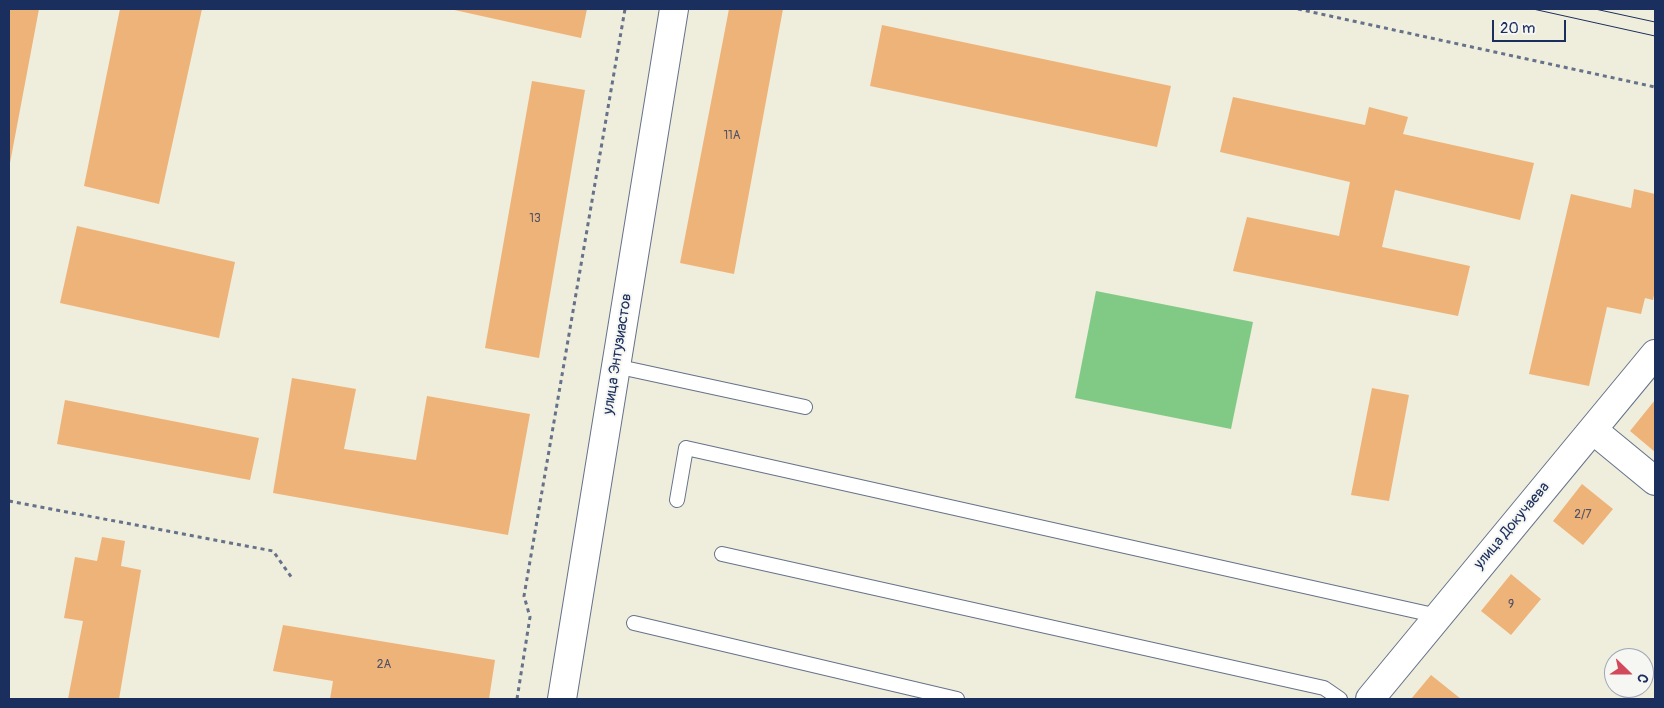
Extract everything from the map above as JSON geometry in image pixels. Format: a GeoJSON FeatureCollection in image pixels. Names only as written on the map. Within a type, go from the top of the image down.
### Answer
{"type":"FeatureCollection","features":[{"type":"Feature","properties":{"kind":"street","name":"улица Энтузиастов"},"geometry":{"type":"LineString","coordinates":[[562,699],[674,9]]}},
{"type":"Feature","properties":{"kind":"street","name":"улица Докучаева"},"geometry":{"type":"LineString","coordinates":[[1370,699],[1655,354]]}},
{"type":"Feature","properties":{"kind":"street"},"geometry":{"type":"LineString","coordinates":[[1593,430],[1655,481]]}},
{"type":"Feature","properties":{"kind":"lane"},"geometry":{"type":"LineString","coordinates":[[615,366],[805,407]]}},
{"type":"Feature","properties":{"kind":"lane"},"geometry":{"type":"LineString","coordinates":[[677,500],[686,448],[1438,616]]}},
{"type":"Feature","properties":{"kind":"lane"},"geometry":{"type":"LineString","coordinates":[[722,554],[1324,688],[1340,699]]}},
{"type":"Feature","properties":{"kind":"lane"},"geometry":{"type":"LineString","coordinates":[[634,623],[957,699]]}},
{"type":"Feature","properties":{"kind":"path"},"geometry":{"type":"LineString","coordinates":[[517,699],[530,617],[524,596],[625,9]]}},
{"type":"Feature","properties":{"kind":"path"},"geometry":{"type":"LineString","coordinates":[[1298,9],[1655,88]]}},
{"type":"Feature","properties":{"kind":"path"},"geometry":{"type":"LineString","coordinates":[[9,501],[273,550],[292,578]]}},
{"type":"Feature","properties":{"kind":"green space"},"geometry":{"type":"Polygon","coordinates":[[[1096,291],[1253,322],[1231,429],[1075,398],[1096,291]]]}},
{"type":"Feature","properties":{"kind":"building"},"geometry":{"type":"Polygon","coordinates":[[[9,9],[39,9],[10,163],[9,163],[9,9]]]}},
{"type":"Feature","properties":{"kind":"building"},"geometry":{"type":"Polygon","coordinates":[[[120,9],[202,9],[159,204],[84,186],[120,9]]]}},
{"type":"Feature","properties":{"kind":"building"},"geometry":{"type":"Polygon","coordinates":[[[450,9],[587,9],[581,38],[450,9]]]}},
{"type":"Feature","properties":{"kind":"building"},"geometry":{"type":"Polygon","coordinates":[[[729,9],[783,9],[734,274],[680,263],[729,9]]]}},
{"type":"Feature","properties":{"kind":"building"},"geometry":{"type":"Polygon","coordinates":[[[882,25],[1171,86],[1157,147],[870,86],[882,25]]]}},
{"type":"Feature","properties":{"kind":"building"},"geometry":{"type":"Polygon","coordinates":[[[532,81],[585,90],[539,358],[485,348],[532,81]]]}},
{"type":"Feature","properties":{"kind":"building"},"geometry":{"type":"Polygon","coordinates":[[[1233,97],[1365,125],[1369,107],[1408,117],[1403,134],[1534,163],[1520,220],[1395,190],[1382,247],[1470,266],[1458,316],[1233,271],[1247,217],[1339,236],[1350,182],[1220,152],[1233,97]]]}},
{"type":"Feature","properties":{"kind":"building"},"geometry":{"type":"Polygon","coordinates":[[[1634,189],[1655,194],[1655,290],[1653,300],[1645,298],[1641,314],[1607,307],[1589,386],[1529,374],[1571,194],[1631,208],[1634,189]]]}},
{"type":"Feature","properties":{"kind":"building"},"geometry":{"type":"Polygon","coordinates":[[[77,226],[235,262],[219,338],[60,303],[77,226]]]}},
{"type":"Feature","properties":{"kind":"building"},"geometry":{"type":"Polygon","coordinates":[[[292,378],[356,389],[344,449],[416,460],[427,396],[530,414],[508,535],[273,493],[292,378]]]}},
{"type":"Feature","properties":{"kind":"building"},"geometry":{"type":"Polygon","coordinates":[[[1372,388],[1409,395],[1389,501],[1351,495],[1372,388]]]}},
{"type":"Feature","properties":{"kind":"building"},"geometry":{"type":"Polygon","coordinates":[[[65,400],[259,438],[250,480],[57,444],[65,400]]]}},
{"type":"Feature","properties":{"kind":"building"},"geometry":{"type":"Polygon","coordinates":[[[1655,400],[1655,452],[1630,431],[1655,400]]]}},
{"type":"Feature","properties":{"kind":"building"},"geometry":{"type":"Polygon","coordinates":[[[1582,484],[1613,509],[1583,545],[1553,521],[1582,484]]]}},
{"type":"Feature","properties":{"kind":"building"},"geometry":{"type":"Polygon","coordinates":[[[102,537],[125,541],[121,566],[141,570],[119,699],[68,699],[83,621],[64,618],[75,557],[97,561],[102,537]]]}},
{"type":"Feature","properties":{"kind":"building"},"geometry":{"type":"Polygon","coordinates":[[[1511,574],[1541,599],[1511,635],[1481,611],[1511,574]]]}},
{"type":"Feature","properties":{"kind":"building"},"geometry":{"type":"Polygon","coordinates":[[[283,625],[495,660],[489,699],[330,699],[333,681],[273,671],[283,625]]]}},
{"type":"Feature","properties":{"kind":"building"},"geometry":{"type":"Polygon","coordinates":[[[1431,675],[1461,699],[1411,699],[1431,675]]]}},
{"type":"Feature","properties":{"kind":"tram line"},"geometry":{"type":"LineString","coordinates":[[1533,9],[1655,36]]}},
{"type":"Feature","properties":{"kind":"tram line"},"geometry":{"type":"LineString","coordinates":[[1595,9],[1655,22]]}}]}
